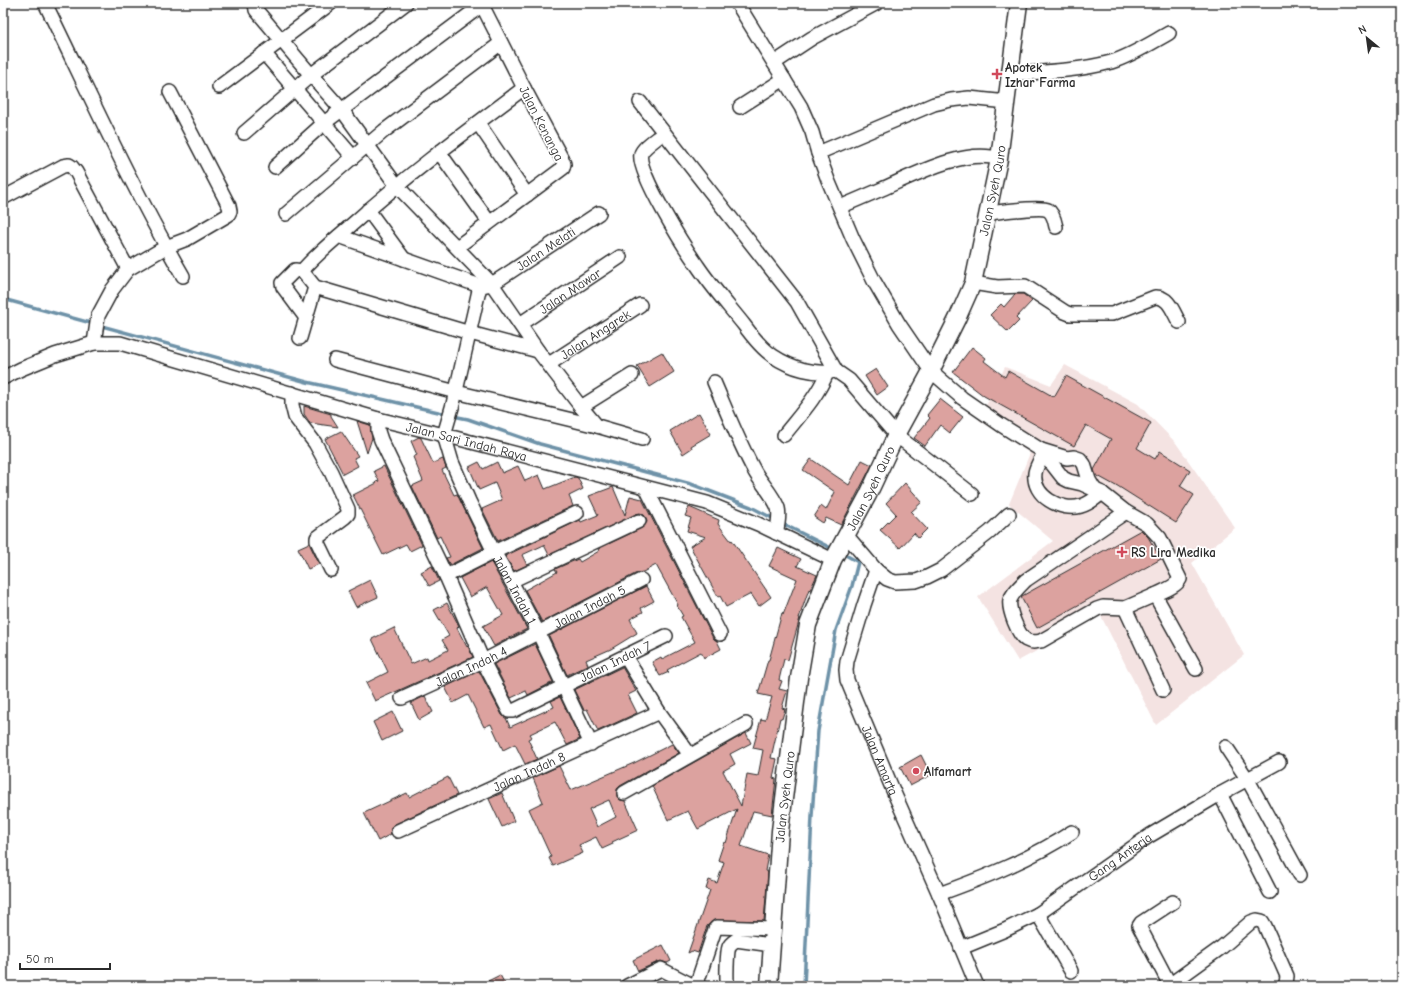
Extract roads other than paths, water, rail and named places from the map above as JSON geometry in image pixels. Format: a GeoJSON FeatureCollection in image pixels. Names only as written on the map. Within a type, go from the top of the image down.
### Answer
{"type":"FeatureCollection","features":[{"type":"Feature","properties":{"kind":"main road","name":"Jalan Syeh Quro"},"geometry":{"type":"LineString","coordinates":[[769,986],[780,831],[799,678],[808,626],[834,559],[896,435],[931,371],[973,283],[999,159],[1019,3]]}},
{"type":"Feature","properties":{"kind":"street"},"geometry":{"type":"LineString","coordinates":[[46,3],[107,130],[166,247],[183,276]]}},
{"type":"Feature","properties":{"kind":"street"},"geometry":{"type":"LineString","coordinates":[[255,3],[256,10],[342,110],[396,186],[456,247],[486,285],[520,324],[581,407],[597,426]]}},
{"type":"Feature","properties":{"kind":"street"},"geometry":{"type":"LineString","coordinates":[[244,134],[311,75],[406,3]]}},
{"type":"Feature","properties":{"kind":"street"},"geometry":{"type":"LineString","coordinates":[[737,3],[802,108],[812,132],[818,153],[861,255],[880,292],[899,324],[931,371],[962,398],[1001,425],[1043,451],[1067,458],[1074,457],[1080,459],[1084,464],[1089,480],[1099,491],[1126,512],[1147,524],[1154,530],[1160,538],[1179,576],[1180,579],[1177,583],[1155,595],[1125,608],[1103,607],[1041,640],[1032,642],[1022,638],[1009,607],[1013,595],[1026,580],[1126,512]]}},
{"type":"Feature","properties":{"kind":"street"},"geometry":{"type":"LineString","coordinates":[[774,62],[812,38],[877,3]]}},
{"type":"Feature","properties":{"kind":"street"},"geometry":{"type":"LineString","coordinates":[[275,167],[324,123],[482,4]]}},
{"type":"Feature","properties":{"kind":"street","name":"Jalan Kenanga"},"geometry":{"type":"LineString","coordinates":[[456,247],[527,195],[562,168],[564,164],[482,4]]}},
{"type":"Feature","properties":{"kind":"street"},"geometry":{"type":"LineString","coordinates":[[219,87],[324,5]]}},
{"type":"Feature","properties":{"kind":"street"},"geometry":{"type":"LineString","coordinates":[[1010,74],[1079,69],[1112,61],[1169,33]]}},
{"type":"Feature","properties":{"kind":"street"},"geometry":{"type":"LineString","coordinates":[[286,214],[367,145],[501,43]]}},
{"type":"Feature","properties":{"kind":"street"},"geometry":{"type":"LineString","coordinates":[[264,53],[353,157]]}},
{"type":"Feature","properties":{"kind":"street"},"geometry":{"type":"LineString","coordinates":[[740,107],[784,78]]}},
{"type":"Feature","properties":{"kind":"street"},"geometry":{"type":"LineString","coordinates":[[302,271],[396,186],[524,88]]}},
{"type":"Feature","properties":{"kind":"street"},"geometry":{"type":"LineString","coordinates":[[95,337],[98,316],[112,290],[128,269],[166,247],[187,239],[228,215],[230,211],[170,92]]}},
{"type":"Feature","properties":{"kind":"street"},"geometry":{"type":"LineString","coordinates":[[818,153],[934,104],[969,98],[1007,102]]}},
{"type":"Feature","properties":{"kind":"street"},"geometry":{"type":"LineString","coordinates":[[640,102],[797,302],[832,372]]}},
{"type":"Feature","properties":{"kind":"street"},"geometry":{"type":"LineString","coordinates":[[478,123],[527,195]]}},
{"type":"Feature","properties":{"kind":"street"},"geometry":{"type":"LineString","coordinates":[[663,133],[643,150],[641,154],[641,164],[659,202],[696,264],[765,350],[786,364],[798,368],[832,372],[849,380],[896,435],[972,494]]}},
{"type":"Feature","properties":{"kind":"street"},"geometry":{"type":"LineString","coordinates":[[439,152],[489,222]]}},
{"type":"Feature","properties":{"kind":"street"},"geometry":{"type":"LineString","coordinates":[[840,207],[937,166],[959,159],[975,156],[992,156],[999,159]]}},
{"type":"Feature","properties":{"kind":"street"},"geometry":{"type":"LineString","coordinates":[[3,198],[63,166],[72,166],[128,269]]}},
{"type":"Feature","properties":{"kind":"street"},"geometry":{"type":"LineString","coordinates":[[988,213],[1039,208],[1047,210],[1051,213],[1056,227]]}},
{"type":"Feature","properties":{"kind":"street"},"geometry":{"type":"LineString","coordinates":[[368,210],[404,259]]}},
{"type":"Feature","properties":{"kind":"street","name":"Jalan Melati"},"geometry":{"type":"LineString","coordinates":[[486,285],[599,213]]}},
{"type":"Feature","properties":{"kind":"street"},"geometry":{"type":"LineString","coordinates":[[339,236],[404,259],[486,285]]}},
{"type":"Feature","properties":{"kind":"street","name":"Jalan Mawar"},"geometry":{"type":"LineString","coordinates":[[520,324],[620,257]]}},
{"type":"Feature","properties":{"kind":"street"},"geometry":{"type":"LineString","coordinates":[[306,318],[283,287],[282,283],[295,270],[302,271],[315,287],[470,333],[538,350]]}},
{"type":"Feature","properties":{"kind":"street"},"geometry":{"type":"LineString","coordinates":[[973,283],[997,287],[1025,286],[1070,314],[1112,314],[1155,297],[1159,297],[1164,298],[1179,322]]}},
{"type":"Feature","properties":{"kind":"street"},"geometry":{"type":"LineString","coordinates":[[445,431],[470,333],[486,285]]}},
{"type":"Feature","properties":{"kind":"street"},"geometry":{"type":"LineString","coordinates":[[300,338],[315,287]]}},
{"type":"Feature","properties":{"kind":"street","name":"Jalan Anggrek"},"geometry":{"type":"LineString","coordinates":[[549,364],[640,305]]}},
{"type":"Feature","properties":{"kind":"street","name":"Jalan Sari Indah Raya"},"geometry":{"type":"LineString","coordinates":[[3,378],[95,337],[378,419],[445,431],[646,488],[707,503],[758,524],[777,525],[834,559]]}},
{"type":"Feature","properties":{"kind":"street"},"geometry":{"type":"LineString","coordinates":[[335,360],[454,398],[597,426],[642,439]]}},
{"type":"Feature","properties":{"kind":"street"},"geometry":{"type":"LineString","coordinates":[[784,435],[810,403],[822,384],[832,372]]}},
{"type":"Feature","properties":{"kind":"street"},"geometry":{"type":"LineString","coordinates":[[581,407],[632,375]]}},
{"type":"Feature","properties":{"kind":"street"},"geometry":{"type":"LineString","coordinates":[[714,382],[741,445],[776,503],[778,510],[777,525]]}},
{"type":"Feature","properties":{"kind":"street"},"geometry":{"type":"LineString","coordinates":[[292,393],[292,405],[295,417],[315,444],[331,472],[348,509],[348,514],[345,517],[317,538],[317,541],[331,570]]}},
{"type":"Feature","properties":{"kind":"street"},"geometry":{"type":"LineString","coordinates":[[378,419],[378,431],[381,440],[446,576],[483,661]]}},
{"type":"Feature","properties":{"kind":"street","name":"Jalan Indah 1"},"geometry":{"type":"LineString","coordinates":[[445,431],[452,462],[494,552],[538,632],[591,744]]}},
{"type":"Feature","properties":{"kind":"street"},"geometry":{"type":"LineString","coordinates":[[1043,451],[1063,478],[1099,491]]}},
{"type":"Feature","properties":{"kind":"street"},"geometry":{"type":"LineString","coordinates":[[1043,451],[1035,471],[1035,480],[1042,494],[1049,500],[1058,505],[1080,507],[1088,504],[1099,491]]}},
{"type":"Feature","properties":{"kind":"street"},"geometry":{"type":"LineString","coordinates":[[646,488],[720,634]]}},
{"type":"Feature","properties":{"kind":"street"},"geometry":{"type":"LineString","coordinates":[[446,576],[577,513]]}},
{"type":"Feature","properties":{"kind":"street"},"geometry":{"type":"LineString","coordinates":[[845,539],[887,579],[895,582],[916,581],[941,570],[990,532],[1008,514]]}},
{"type":"Feature","properties":{"kind":"street"},"geometry":{"type":"LineString","coordinates":[[511,581],[639,521]]}},
{"type":"Feature","properties":{"kind":"street","name":"Jalan Amarta"},"geometry":{"type":"LineString","coordinates":[[876,570],[847,661],[847,680],[977,986]]}},
{"type":"Feature","properties":{"kind":"street","name":"Jalan Indah 5"},"geometry":{"type":"LineString","coordinates":[[538,632],[641,580]]}},
{"type":"Feature","properties":{"kind":"street"},"geometry":{"type":"LineString","coordinates":[[1155,595],[1196,669]]}},
{"type":"Feature","properties":{"kind":"street"},"geometry":{"type":"LineString","coordinates":[[1125,608],[1163,690]]}},
{"type":"Feature","properties":{"kind":"street","name":"Jalan Indah 4"},"geometry":{"type":"LineString","coordinates":[[402,698],[483,661],[538,632]]}},
{"type":"Feature","properties":{"kind":"street","name":"Jalan Indah 7"},"geometry":{"type":"LineString","coordinates":[[483,661],[508,710],[511,712],[666,636]]}},
{"type":"Feature","properties":{"kind":"street"},"geometry":{"type":"LineString","coordinates":[[625,656],[660,712],[690,755]]}},
{"type":"Feature","properties":{"kind":"street","name":"Jalan Indah 8"},"geometry":{"type":"LineString","coordinates":[[398,831],[660,712]]}},
{"type":"Feature","properties":{"kind":"street"},"geometry":{"type":"LineString","coordinates":[[624,793],[746,724]]}},
{"type":"Feature","properties":{"kind":"street"},"geometry":{"type":"LineString","coordinates":[[1226,747],[1248,780],[1300,875]]}},
{"type":"Feature","properties":{"kind":"street","name":"Gang Anterja"},"geometry":{"type":"LineString","coordinates":[[961,948],[1005,930],[1038,914],[1149,836],[1220,794],[1279,762]]}},
{"type":"Feature","properties":{"kind":"street"},"geometry":{"type":"LineString","coordinates":[[1220,794],[1270,892]]}},
{"type":"Feature","properties":{"kind":"street"},"geometry":{"type":"LineString","coordinates":[[939,894],[988,876],[1023,860],[1051,846],[1072,832]]}},
{"type":"Feature","properties":{"kind":"street"},"geometry":{"type":"LineString","coordinates":[[1173,902],[1141,923],[1139,926],[1169,986],[1222,947],[1251,922],[1257,920],[1262,921],[1265,926],[1287,976],[1286,984],[1284,986]]}},
{"type":"Feature","properties":{"kind":"street"},"geometry":{"type":"LineString","coordinates":[[1038,914],[1071,971]]}},
{"type":"Feature","properties":{"kind":"street"},"geometry":{"type":"LineString","coordinates":[[627,986],[661,969],[695,986],[717,927],[773,929]]}},
{"type":"Feature","properties":{"kind":"street"},"geometry":{"type":"LineString","coordinates":[[728,986],[726,977],[729,946],[732,942],[736,940],[771,945]]}},
{"type":"Feature","properties":{"kind":"waterway"},"geometry":{"type":"LineString","coordinates":[[3,299],[307,382],[447,414]]}},
{"type":"Feature","properties":{"kind":"waterway"},"geometry":{"type":"LineString","coordinates":[[453,416],[468,419],[540,444],[691,484],[751,507],[776,520]]}},
{"type":"Feature","properties":{"kind":"waterway"},"geometry":{"type":"LineString","coordinates":[[781,523],[835,550]]}},
{"type":"Feature","properties":{"kind":"waterway"},"geometry":{"type":"LineString","coordinates":[[804,986],[812,816],[818,731],[836,630],[852,586],[858,562],[842,553]]}},
{"type":"Feature","properties":{"kind":"place","name":"Apotek Izhar Farma"},"geometry":{"type":"Point","coordinates":[997,74]}},
{"type":"Feature","properties":{"kind":"place","name":"RS Lira Medika"},"geometry":{"type":"Point","coordinates":[1122,552]}},
{"type":"Feature","properties":{"kind":"place","name":"Alfamart"},"geometry":{"type":"Point","coordinates":[916,771]}}]}
